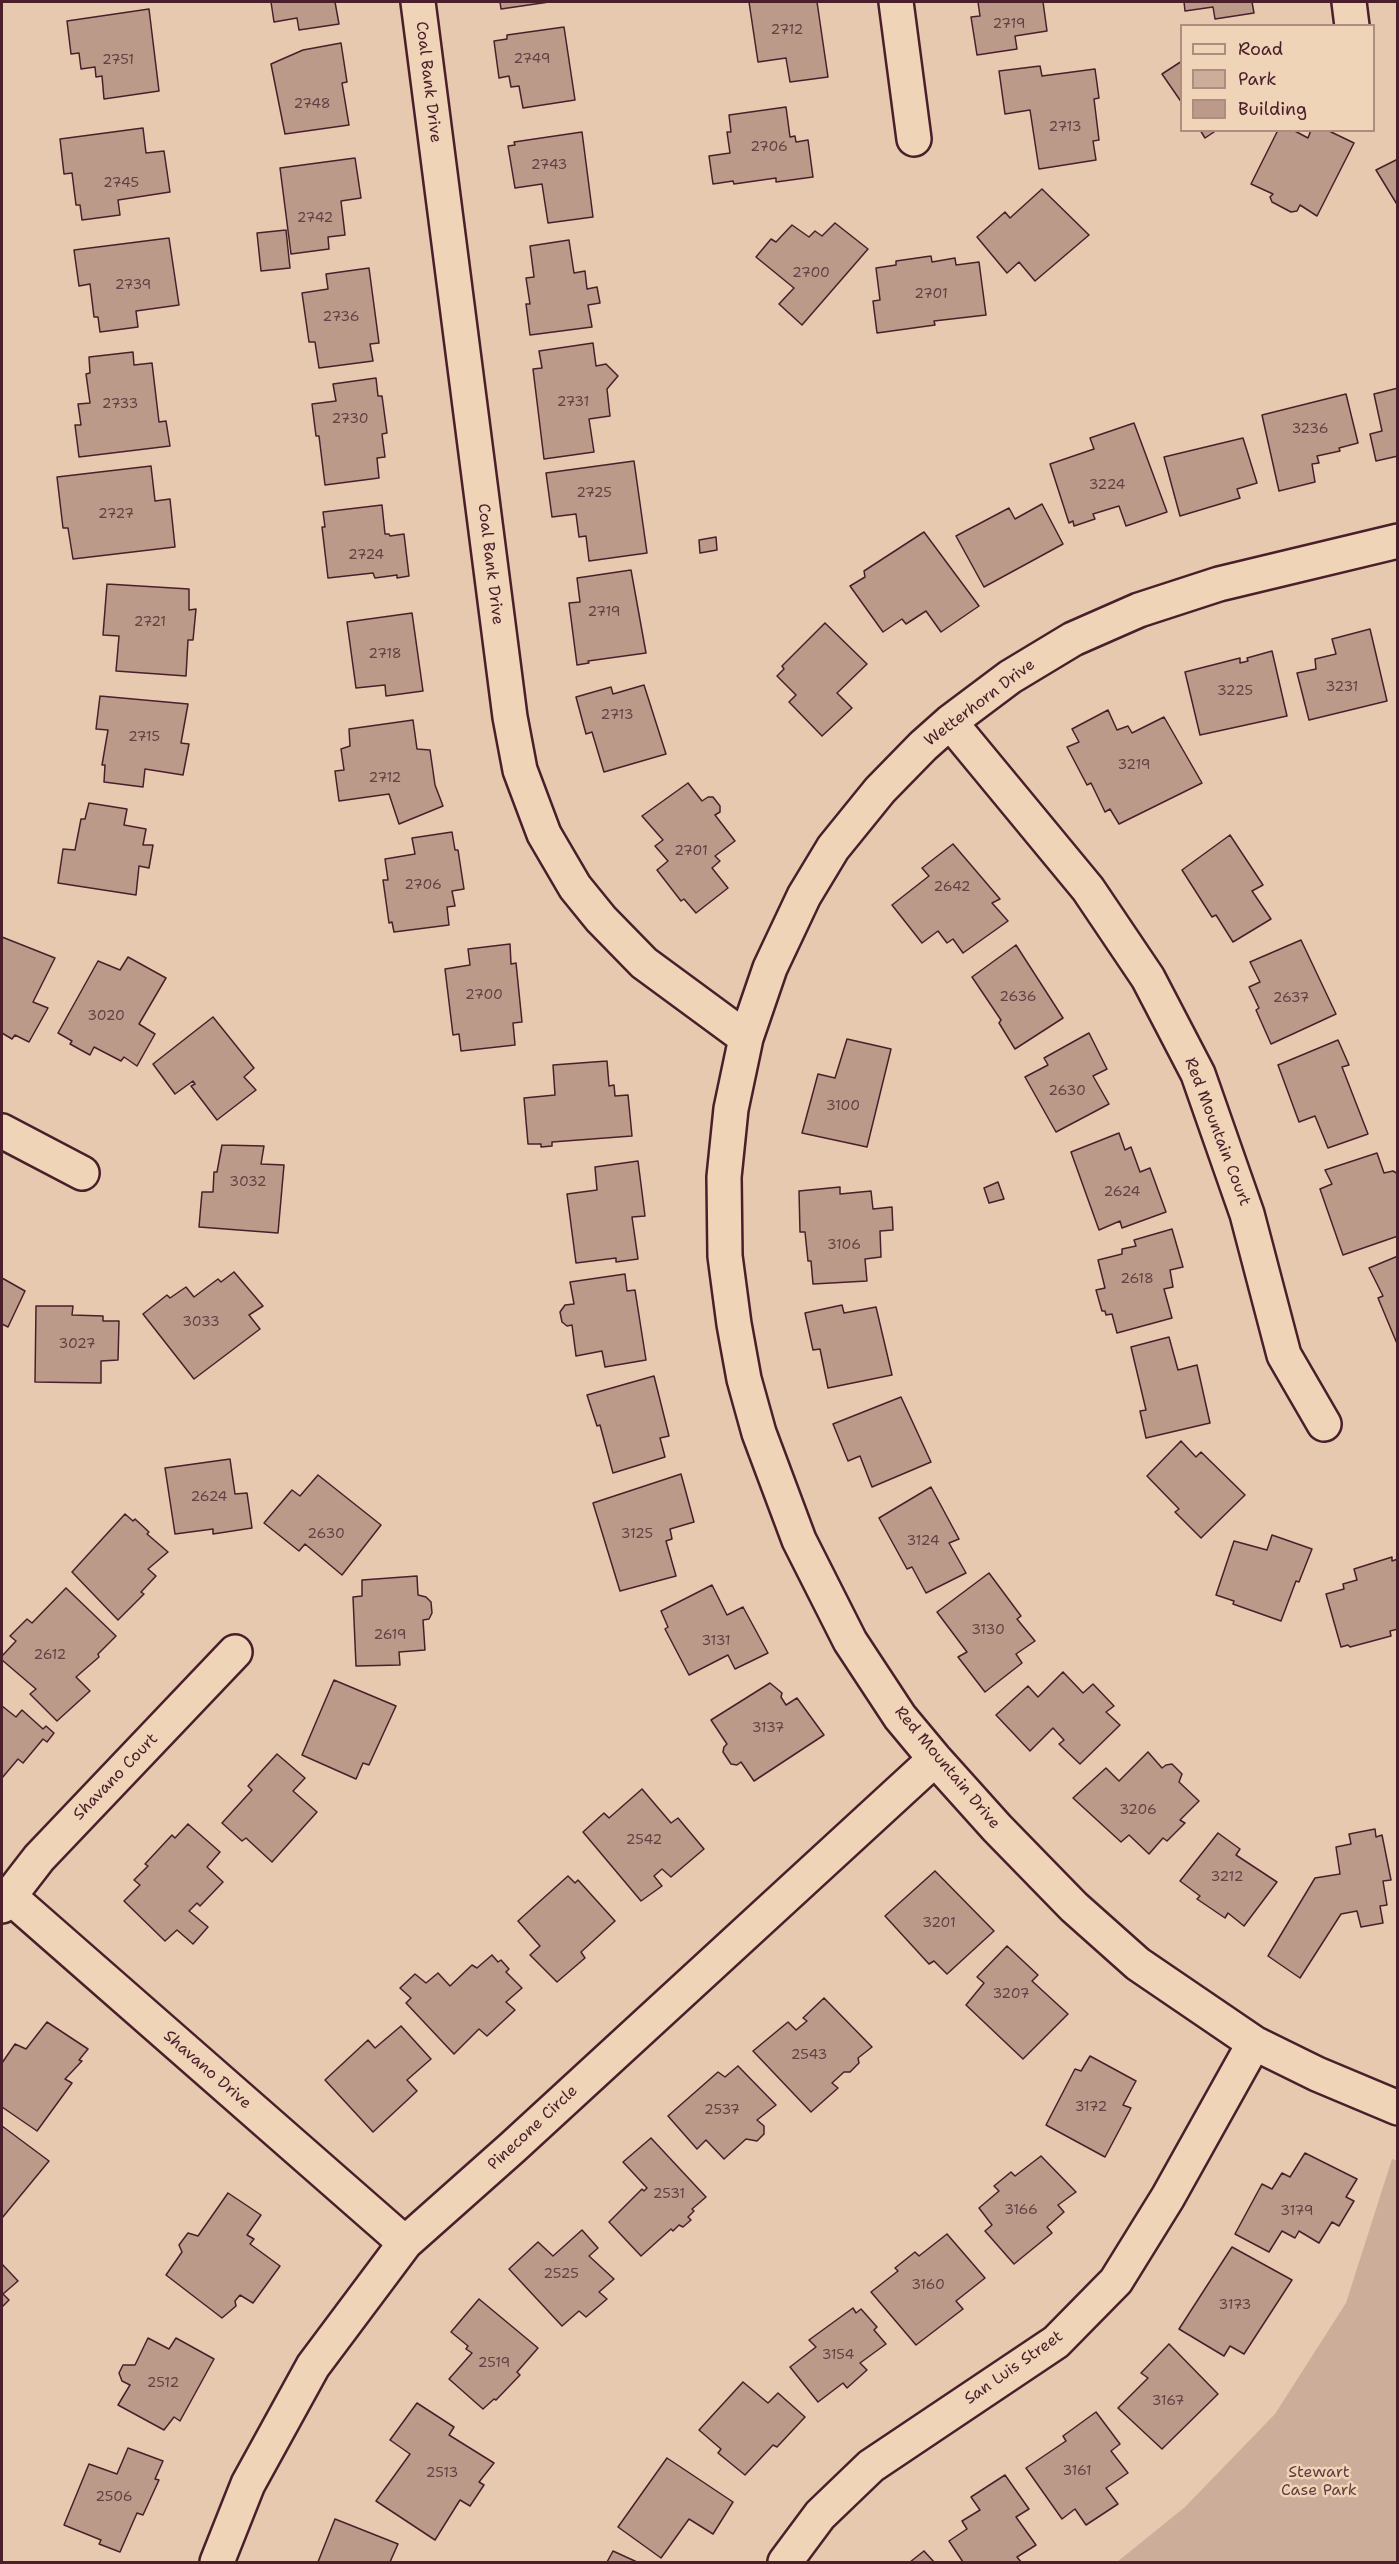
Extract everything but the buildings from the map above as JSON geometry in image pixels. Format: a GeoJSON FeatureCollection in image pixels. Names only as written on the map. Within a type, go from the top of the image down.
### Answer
{"type":"FeatureCollection","features":[{"type":"Feature","properties":{"kind":"street","name":"Coal Bank Drive"},"geometry":{"type":"LineString","coordinates":[[418,2],[510,717],[520,770],[544,834],[575,887],[601,919],[644,963],[746,1038]]}},
{"type":"Feature","properties":{"kind":"street"},"geometry":{"type":"LineString","coordinates":[[896,2],[914,139]]}},
{"type":"Feature","properties":{"kind":"street"},"geometry":{"type":"LineString","coordinates":[[1349,2],[1352,24]]}},
{"type":"Feature","properties":{"kind":"street","name":"Wetterhorn Drive"},"geometry":{"type":"LineString","coordinates":[[746,1038],[770,968],[804,896],[833,848],[880,790],[922,746],[950,722],[1010,677],[1073,639],[1139,610],[1219,584],[1398,541]]}},
{"type":"Feature","properties":{"kind":"street","name":"Red Mountain Court"},"geometry":{"type":"LineString","coordinates":[[950,722],[1089,889],[1148,978],[1198,1074],[1247,1214],[1284,1355],[1324,1424]]}},
{"type":"Feature","properties":{"kind":"street","name":"Red Mountain Drive"},"geometry":{"type":"LineString","coordinates":[[746,1038],[731,1109],[724,1177],[725,1256],[744,1379],[759,1433],[799,1540],[850,1641],[900,1717],[935,1759],[997,1828],[1074,1907],[1138,1964],[1254,2043],[1317,2074],[1398,2108]]}},
{"type":"Feature","properties":{"kind":"street"},"geometry":{"type":"LineString","coordinates":[[2,1131],[82,1173]]}},
{"type":"Feature","properties":{"kind":"street","name":"Shavano Court"},"geometry":{"type":"LineString","coordinates":[[5,1901],[39,1858],[236,1652]]}},
{"type":"Feature","properties":{"kind":"street","name":"Pinecone Circle"},"geometry":{"type":"LineString","coordinates":[[218,2562],[248,2484],[313,2366],[405,2243],[513,2147],[935,1759]]}},
{"type":"Feature","properties":{"kind":"street","name":"Shavano Drive"},"geometry":{"type":"LineString","coordinates":[[5,1901],[405,2243]]}},
{"type":"Feature","properties":{"kind":"street","name":"San Luis Street"},"geometry":{"type":"LineString","coordinates":[[785,2562],[820,2515],[871,2466],[1056,2343],[1116,2281],[1168,2197],[1254,2043]]}},
{"type":"Feature","properties":{"kind":"green space","name":"Stewart Case Park"},"geometry":{"type":"Polygon","coordinates":[[[1392,2159],[1398,2161],[1397,2562],[1117,2562],[1185,2507],[1275,2414],[1346,2303],[1392,2159]]]}}]}
